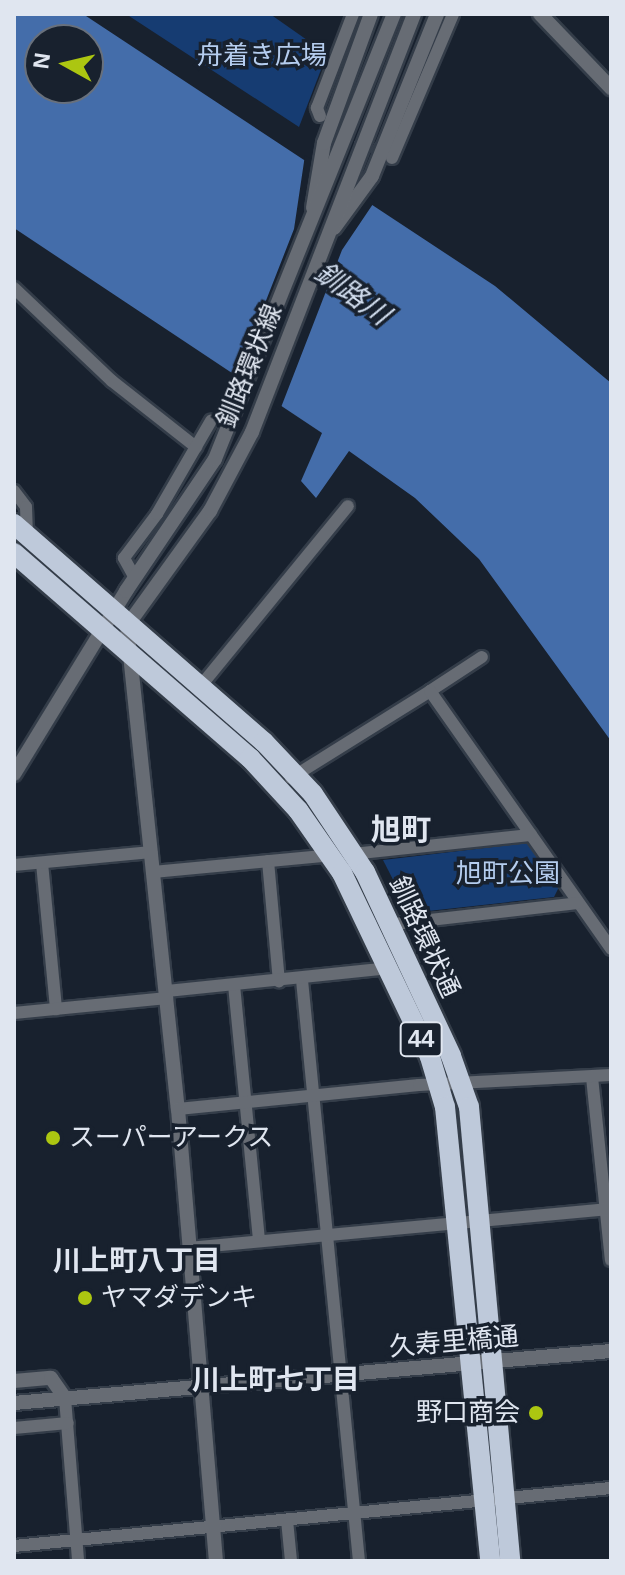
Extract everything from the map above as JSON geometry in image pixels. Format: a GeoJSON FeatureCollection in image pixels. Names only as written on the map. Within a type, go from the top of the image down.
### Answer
{"type":"FeatureCollection","features":[{"type":"Feature","properties":{"kind":"highway","name":"釧路環状通"},"geometry":{"type":"LineString","coordinates":[[21,530],[296,774],[355,854],[409,965],[464,1086],[477,1220],[481,1363],[494,1499],[510,1561]]}},
{"type":"Feature","properties":{"kind":"highway","name":"釧路環状通"},"geometry":{"type":"LineString","coordinates":[[14,553],[279,787],[332,855],[441,1085],[455,1221],[481,1363]]}},
{"type":"Feature","properties":{"kind":"highway","name":"釧路環状通"},"geometry":{"type":"LineString","coordinates":[[490,1561],[494,1499]]}},
{"type":"Feature","properties":{"kind":"street"},"geometry":{"type":"LineString","coordinates":[[320,116],[317,108],[353,14]]}},
{"type":"Feature","properties":{"kind":"street"},"geometry":{"type":"LineString","coordinates":[[311,224],[324,143],[371,14]]}},
{"type":"Feature","properties":{"kind":"street","name":"釧路環状線"},"geometry":{"type":"LineString","coordinates":[[120,620],[135,578],[171,530],[234,420],[394,14]]}},
{"type":"Feature","properties":{"kind":"street","name":"釧路環状線"},"geometry":{"type":"LineString","coordinates":[[120,620],[210,511],[252,432],[414,14]]}},
{"type":"Feature","properties":{"kind":"street"},"geometry":{"type":"LineString","coordinates":[[328,235],[372,176],[437,14]]}},
{"type":"Feature","properties":{"kind":"street"},"geometry":{"type":"LineString","coordinates":[[392,158],[453,14]]}},
{"type":"Feature","properties":{"kind":"street"},"geometry":{"type":"LineString","coordinates":[[540,14],[611,88]]}},
{"type":"Feature","properties":{"kind":"street"},"geometry":{"type":"LineString","coordinates":[[14,288],[112,381],[196,447]]}},
{"type":"Feature","properties":{"kind":"street"},"geometry":{"type":"LineString","coordinates":[[135,578],[124,558],[211,421]]}},
{"type":"Feature","properties":{"kind":"street"},"geometry":{"type":"LineString","coordinates":[[14,491],[26,507],[21,530]]}},
{"type":"Feature","properties":{"kind":"street"},"geometry":{"type":"LineString","coordinates":[[199,688],[348,506]]}},
{"type":"Feature","properties":{"kind":"street"},"geometry":{"type":"LineString","coordinates":[[14,774],[103,634],[120,620],[128,653],[167,994],[216,1561]]}},
{"type":"Feature","properties":{"kind":"street"},"geometry":{"type":"LineString","coordinates":[[279,787],[482,657]]}},
{"type":"Feature","properties":{"kind":"street"},"geometry":{"type":"LineString","coordinates":[[430,691],[611,949]]}},
{"type":"Feature","properties":{"kind":"street"},"geometry":{"type":"LineString","coordinates":[[153,872],[531,835]]}},
{"type":"Feature","properties":{"kind":"street"},"geometry":{"type":"LineString","coordinates":[[14,865],[151,852]]}},
{"type":"Feature","properties":{"kind":"street"},"geometry":{"type":"LineString","coordinates":[[268,861],[279,982]]}},
{"type":"Feature","properties":{"kind":"street"},"geometry":{"type":"LineString","coordinates":[[42,863],[56,1009]]}},
{"type":"Feature","properties":{"kind":"street"},"geometry":{"type":"LineString","coordinates":[[367,927],[578,903]]}},
{"type":"Feature","properties":{"kind":"street"},"geometry":{"type":"LineString","coordinates":[[14,1013],[409,965]]}},
{"type":"Feature","properties":{"kind":"street"},"geometry":{"type":"LineString","coordinates":[[302,980],[359,1561]]}},
{"type":"Feature","properties":{"kind":"street"},"geometry":{"type":"LineString","coordinates":[[234,985],[259,1240]]}},
{"type":"Feature","properties":{"kind":"street"},"geometry":{"type":"LineString","coordinates":[[178,1109],[441,1085],[611,1075]]}},
{"type":"Feature","properties":{"kind":"street"},"geometry":{"type":"LineString","coordinates":[[592,1077],[609,1209],[611,1260]]}},
{"type":"Feature","properties":{"kind":"street"},"geometry":{"type":"LineString","coordinates":[[189,1248],[609,1209]]}},
{"type":"Feature","properties":{"kind":"street","name":"久寿里橋通"},"geometry":{"type":"LineString","coordinates":[[14,1403],[611,1351]]}},
{"type":"Feature","properties":{"kind":"street"},"geometry":{"type":"LineString","coordinates":[[14,1381],[51,1378],[65,1398],[78,1561]]}},
{"type":"Feature","properties":{"kind":"street"},"geometry":{"type":"LineString","coordinates":[[14,1428],[68,1423]]}},
{"type":"Feature","properties":{"kind":"street"},"geometry":{"type":"LineString","coordinates":[[14,1546],[611,1488]]}},
{"type":"Feature","properties":{"kind":"street"},"geometry":{"type":"LineString","coordinates":[[287,1520],[291,1561]]}},
{"type":"Feature","properties":{"kind":"green space","name":"舟着き広場"},"geometry":{"type":"Polygon","coordinates":[[[126,14],[270,14],[327,54],[299,127],[126,14]]]}},
{"type":"Feature","properties":{"kind":"green space","name":"旭町公園"},"geometry":{"type":"Polygon","coordinates":[[[527,843],[559,887],[554,897],[410,913],[383,860],[527,843]]]}},
{"type":"Feature","properties":{"kind":"water","name":"釧路川"},"geometry":{"type":"Polygon","coordinates":[[[14,14],[83,14],[98,24],[24,24],[24,104],[104,104],[104,28],[495,286],[611,383],[611,741],[479,559],[415,498],[349,451],[316,498],[301,481],[322,433],[14,228],[14,14]]]}},
{"type":"Feature","properties":{"kind":"pier"},"geometry":{"type":"Polygon","coordinates":[[[305,155],[375,201],[342,250],[280,410],[235,380],[294,229],[305,155]]]}},
{"type":"Feature","properties":{"kind":"tunnel"},"geometry":{"type":"LineString","coordinates":[[326,119],[389,157]]}},
{"type":"Feature","properties":{"kind":"place","name":"スーパーアークス"},"geometry":{"type":"Point","coordinates":[53,1138]}},
{"type":"Feature","properties":{"kind":"place","name":"ヤマダデンキ"},"geometry":{"type":"Point","coordinates":[85,1298]}},
{"type":"Feature","properties":{"kind":"place","name":"野口商会"},"geometry":{"type":"Point","coordinates":[536,1413]}},
{"type":"Feature","properties":{"kind":"district","name":"旭町"},"geometry":{"type":"Point","coordinates":[401,830]}},
{"type":"Feature","properties":{"kind":"district","name":"川上町八丁目"},"geometry":{"type":"Point","coordinates":[137,1261]}},
{"type":"Feature","properties":{"kind":"district","name":"川上町七丁目"},"geometry":{"type":"Point","coordinates":[276,1380]}}]}
